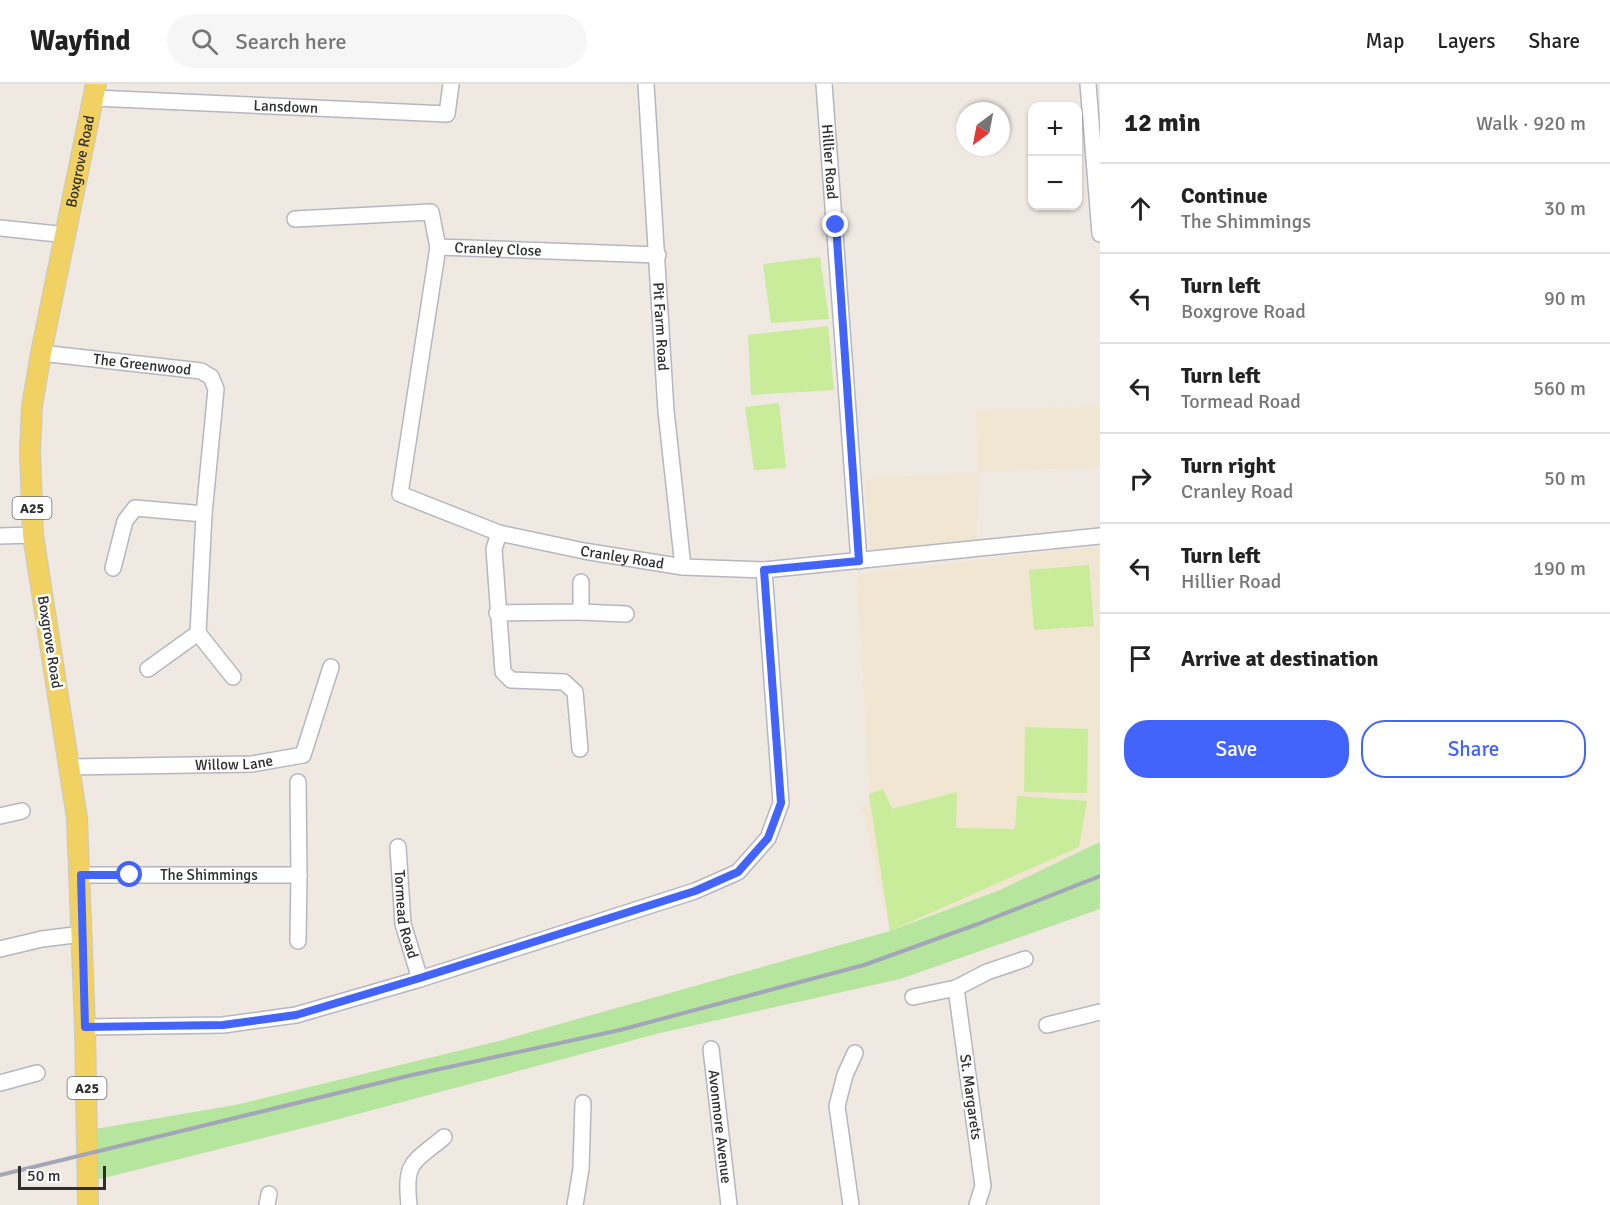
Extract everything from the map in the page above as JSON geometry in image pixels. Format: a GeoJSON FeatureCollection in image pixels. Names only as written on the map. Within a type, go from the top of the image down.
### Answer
{"type":"FeatureCollection","features":[{"type":"Feature","properties":{"kind":"main road","name":"Boxgrove Road"},"geometry":{"type":"LineString","coordinates":[[88,1205],[89,1158],[81,875],[70,767],[33,535],[31,439],[32,406],[41,353],[95,91]]}},
{"type":"Feature","properties":{"kind":"street","name":"Lansdown"},"geometry":{"type":"LineString","coordinates":[[95,91],[447,114],[451,84]]}},
{"type":"Feature","properties":{"kind":"street","name":"Pit Farm Road"},"geometry":{"type":"LineString","coordinates":[[646,84],[666,411],[683,567]]}},
{"type":"Feature","properties":{"kind":"street","name":"Hillier Road"},"geometry":{"type":"LineString","coordinates":[[824,84],[859,561]]}},
{"type":"Feature","properties":{"kind":"street"},"geometry":{"type":"LineString","coordinates":[[1093,90],[1100,234]]}},
{"type":"Feature","properties":{"kind":"street","name":"Cranley Close"},"geometry":{"type":"LineString","coordinates":[[295,219],[431,212],[438,247],[658,255]]}},
{"type":"Feature","properties":{"kind":"street"},"geometry":{"type":"LineString","coordinates":[[0,228],[67,235]]}},
{"type":"Feature","properties":{"kind":"street","name":"Cranley Road"},"geometry":{"type":"LineString","coordinates":[[438,247],[400,494],[499,533],[585,551],[683,567],[764,570],[1100,536]]}},
{"type":"Feature","properties":{"kind":"street","name":"The Greenwood"},"geometry":{"type":"LineString","coordinates":[[41,353],[201,371],[211,377],[216,389],[204,514],[198,633]]}},
{"type":"Feature","properties":{"kind":"street"},"geometry":{"type":"LineString","coordinates":[[112,568],[125,520],[135,508],[204,514]]}},
{"type":"Feature","properties":{"kind":"street"},"geometry":{"type":"LineString","coordinates":[[499,533],[494,549],[502,672],[511,680],[564,682],[575,692],[580,749]]}},
{"type":"Feature","properties":{"kind":"street"},"geometry":{"type":"LineString","coordinates":[[0,536],[33,535]]}},
{"type":"Feature","properties":{"kind":"street","name":"Tormead Road"},"geometry":{"type":"LineString","coordinates":[[85,1027],[176,1027],[250,1022],[296,1015],[695,891],[738,872],[760,850],[774,828],[781,803],[764,570]]}},
{"type":"Feature","properties":{"kind":"street"},"geometry":{"type":"LineString","coordinates":[[581,582],[581,612]]}},
{"type":"Feature","properties":{"kind":"street"},"geometry":{"type":"LineString","coordinates":[[497,613],[626,614]]}},
{"type":"Feature","properties":{"kind":"street"},"geometry":{"type":"LineString","coordinates":[[148,669],[198,633],[233,677]]}},
{"type":"Feature","properties":{"kind":"street","name":"Willow Lane"},"geometry":{"type":"LineString","coordinates":[[70,767],[252,764],[303,755],[331,667]]}},
{"type":"Feature","properties":{"kind":"street"},"geometry":{"type":"LineString","coordinates":[[298,782],[298,941]]}},
{"type":"Feature","properties":{"kind":"street"},"geometry":{"type":"LineString","coordinates":[[0,816],[22,811]]}},
{"type":"Feature","properties":{"kind":"street","name":"Tormead Road"},"geometry":{"type":"LineString","coordinates":[[398,847],[403,924],[420,978]]}},
{"type":"Feature","properties":{"kind":"street","name":"The Shimmings"},"geometry":{"type":"LineString","coordinates":[[81,875],[299,875]]}},
{"type":"Feature","properties":{"kind":"street"},"geometry":{"type":"LineString","coordinates":[[0,949],[42,939],[82,934]]}},
{"type":"Feature","properties":{"kind":"street"},"geometry":{"type":"LineString","coordinates":[[913,997],[956,988],[987,972],[1025,959]]}},
{"type":"Feature","properties":{"kind":"street","name":"St. Margarets"},"geometry":{"type":"LineString","coordinates":[[956,988],[983,1186],[977,1205]]}},
{"type":"Feature","properties":{"kind":"street"},"geometry":{"type":"LineString","coordinates":[[1047,1025],[1100,1012]]}},
{"type":"Feature","properties":{"kind":"street","name":"Avonmore Avenue"},"geometry":{"type":"LineString","coordinates":[[711,1049],[729,1205]]}},
{"type":"Feature","properties":{"kind":"street"},"geometry":{"type":"LineString","coordinates":[[851,1205],[837,1106],[845,1075],[855,1053]]}},
{"type":"Feature","properties":{"kind":"street"},"geometry":{"type":"LineString","coordinates":[[0,1083],[37,1073]]}},
{"type":"Feature","properties":{"kind":"street"},"geometry":{"type":"LineString","coordinates":[[575,1205],[581,1169],[583,1103]]}},
{"type":"Feature","properties":{"kind":"street"},"geometry":{"type":"LineString","coordinates":[[409,1205],[406,1181],[409,1166],[444,1137]]}},
{"type":"Feature","properties":{"kind":"shaded area"},"geometry":{"type":"Polygon","coordinates":[[[1100,406],[1100,467],[978,472],[976,410],[1100,406]]]}},
{"type":"Feature","properties":{"kind":"shaded area"},"geometry":{"type":"Polygon","coordinates":[[[978,472],[977,547],[871,557],[866,479],[978,472]]]}},
{"type":"Feature","properties":{"kind":"shaded area"},"geometry":{"type":"Polygon","coordinates":[[[1100,546],[1100,842],[1000,890],[890,931],[862,807],[870,802],[857,575],[1100,546]]]}},
{"type":"Feature","properties":{"kind":"green space"},"geometry":{"type":"Polygon","coordinates":[[[820,257],[829,319],[771,323],[763,264],[820,257]]]}},
{"type":"Feature","properties":{"kind":"green space"},"geometry":{"type":"Polygon","coordinates":[[[828,326],[834,390],[751,395],[748,335],[828,326]]]}},
{"type":"Feature","properties":{"kind":"green space"},"geometry":{"type":"Polygon","coordinates":[[[779,403],[786,468],[754,470],[745,407],[779,403]]]}},
{"type":"Feature","properties":{"kind":"green space"},"geometry":{"type":"Polygon","coordinates":[[[1089,565],[1094,626],[1034,630],[1029,570],[1089,565]]]}},
{"type":"Feature","properties":{"kind":"green space"},"geometry":{"type":"Polygon","coordinates":[[[1025,727],[1088,729],[1087,793],[1024,792],[1025,727]]]}},
{"type":"Feature","properties":{"kind":"green space"},"geometry":{"type":"Polygon","coordinates":[[[883,789],[892,809],[957,792],[956,828],[1015,829],[1017,796],[1087,801],[1079,847],[890,931],[869,794],[883,789]]]}},
{"type":"Feature","properties":{"kind":"green space"},"geometry":{"type":"Polygon","coordinates":[[[1100,842],[1100,909],[900,979],[660,1033],[335,1120],[92,1181],[95,1129],[235,1105],[503,1040],[890,931],[1000,890],[1100,842]]]}},
{"type":"Feature","properties":{"kind":"railway"},"geometry":{"type":"LineString","coordinates":[[0,1175],[412,1075],[620,1030],[864,965],[978,924],[1100,876]]}},
{"type":"Feature","properties":{"kind":"route"},"geometry":{"type":"LineString","coordinates":[[130,875],[81,875],[85,1027],[223,1025],[296,1015],[352,1000],[695,891],[738,872],[760,850],[768,838],[774,828],[781,803],[764,570],[859,561],[836,225]]}}]}
